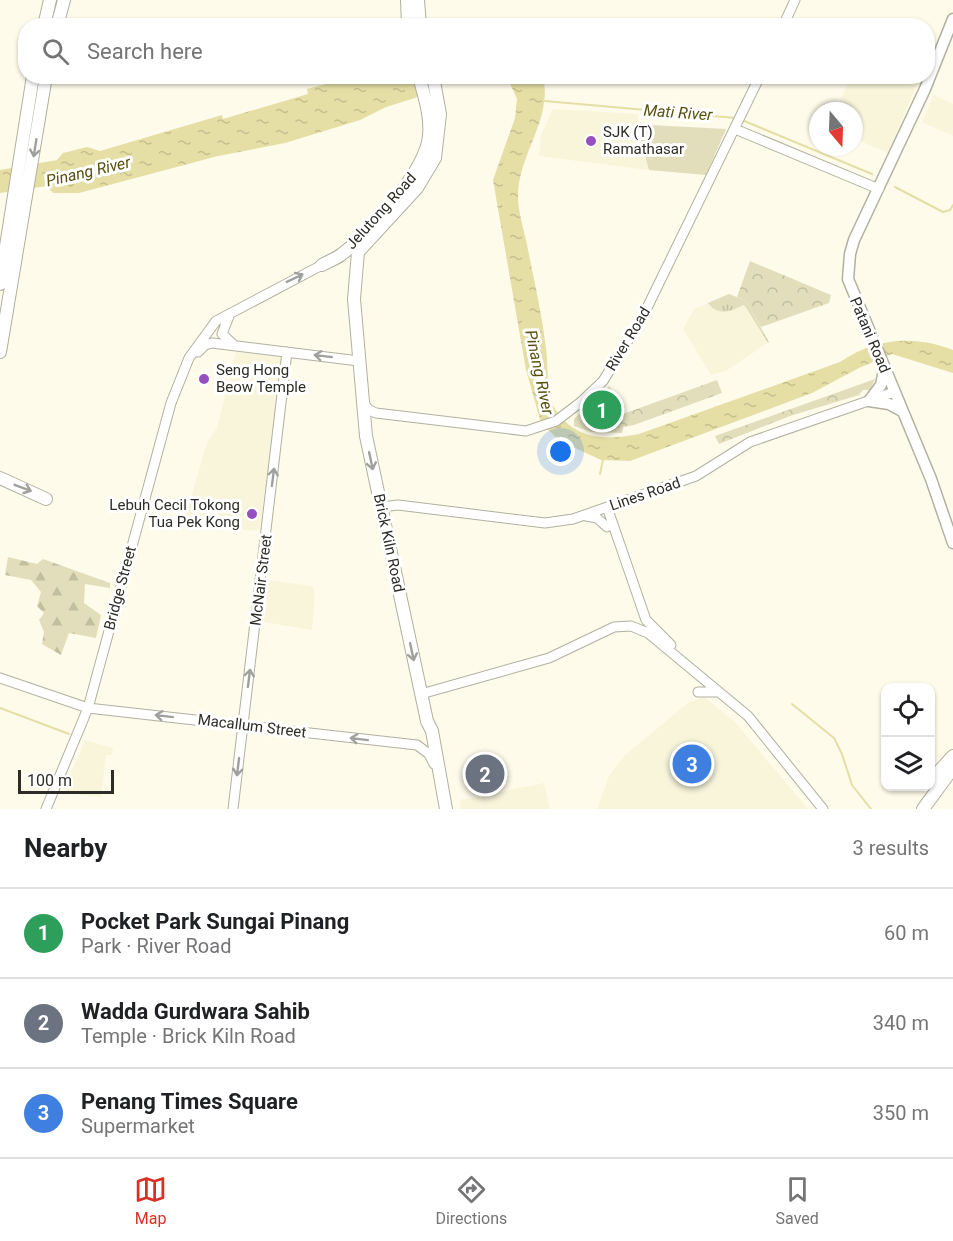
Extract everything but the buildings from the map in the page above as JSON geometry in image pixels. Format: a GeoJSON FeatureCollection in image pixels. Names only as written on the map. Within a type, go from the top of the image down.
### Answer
{"type":"FeatureCollection","features":[{"type":"Feature","properties":{"kind":"main road"},"geometry":{"type":"LineString","coordinates":[[46,18],[50,0]]}},
{"type":"Feature","properties":{"kind":"main road"},"geometry":{"type":"LineString","coordinates":[[59,18],[64,0]]}},
{"type":"Feature","properties":{"kind":"main road"},"geometry":{"type":"LineString","coordinates":[[407,0],[408,18]]}},
{"type":"Feature","properties":{"kind":"main road"},"geometry":{"type":"LineString","coordinates":[[418,0],[419,18]]}},
{"type":"Feature","properties":{"kind":"main road","name":"Patani Road"},"geometry":{"type":"LineString","coordinates":[[935,63],[952,25]]}},
{"type":"Feature","properties":{"kind":"main road","name":"Jelutong Road"},"geometry":{"type":"LineString","coordinates":[[358,252],[402,206],[431,167],[435,158],[439,133],[432,102],[423,84]]}},
{"type":"Feature","properties":{"kind":"main road","name":"Jelutong Road"},"geometry":{"type":"LineString","coordinates":[[322,265],[345,252],[417,172],[424,159],[429,138],[433,84]]}},
{"type":"Feature","properties":{"kind":"main road","name":"Patani Road"},"geometry":{"type":"LineString","coordinates":[[926,84],[854,240],[849,269],[850,288],[931,479],[953,543]]}},
{"type":"Feature","properties":{"kind":"main road"},"geometry":{"type":"LineString","coordinates":[[0,284],[36,85]]}},
{"type":"Feature","properties":{"kind":"main road"},"geometry":{"type":"LineString","coordinates":[[0,352],[36,85]]}},
{"type":"Feature","properties":{"kind":"main road","name":"Brick Kiln Road"},"geometry":{"type":"LineString","coordinates":[[358,252],[354,298],[364,420],[421,694],[428,724],[432,731],[446,809]]}},
{"type":"Feature","properties":{"kind":"main road","name":"Brick Kiln Road"},"geometry":{"type":"LineString","coordinates":[[322,265],[335,263],[346,269],[354,298]]}},
{"type":"Feature","properties":{"kind":"main road"},"geometry":{"type":"LineString","coordinates":[[883,366],[881,385],[870,401],[885,403],[902,411]]}},
{"type":"Feature","properties":{"kind":"main road"},"geometry":{"type":"LineString","coordinates":[[0,478],[46,499]]}},
{"type":"Feature","properties":{"kind":"main road"},"geometry":{"type":"LineString","coordinates":[[935,776],[953,756]]}},
{"type":"Feature","properties":{"kind":"main road","name":"Brick Kiln Road"},"geometry":{"type":"LineString","coordinates":[[434,764],[441,785]]}},
{"type":"Feature","properties":{"kind":"main road"},"geometry":{"type":"LineString","coordinates":[[923,809],[953,768]]}},
{"type":"Feature","properties":{"kind":"main road"},"geometry":{"type":"LineString","coordinates":[[914,809],[924,791]]}},
{"type":"Feature","properties":{"kind":"street"},"geometry":{"type":"LineString","coordinates":[[787,18],[795,0]]}},
{"type":"Feature","properties":{"kind":"street","name":"River Road"},"geometry":{"type":"LineString","coordinates":[[376,413],[510,430],[536,429],[568,412],[603,381],[640,321],[756,84]]}},
{"type":"Feature","properties":{"kind":"street"},"geometry":{"type":"LineString","coordinates":[[736,127],[879,189]]}},
{"type":"Feature","properties":{"kind":"street","name":"Bridge Street"},"geometry":{"type":"LineString","coordinates":[[46,809],[89,706],[171,403],[186,365],[211,326],[230,313],[322,265]]}},
{"type":"Feature","properties":{"kind":"street"},"geometry":{"type":"LineString","coordinates":[[230,313],[223,326],[222,334],[236,347],[359,361]]}},
{"type":"Feature","properties":{"kind":"street","name":"Bridge Street"},"geometry":{"type":"LineString","coordinates":[[186,365],[200,350],[212,343],[236,347]]}},
{"type":"Feature","properties":{"kind":"street","name":"McNair Street"},"geometry":{"type":"LineString","coordinates":[[233,809],[287,352]]}},
{"type":"Feature","properties":{"kind":"street","name":"Lines Road"},"geometry":{"type":"LineString","coordinates":[[381,507],[398,505],[545,523],[582,516],[696,476],[750,442],[894,392]]}},
{"type":"Feature","properties":{"kind":"street"},"geometry":{"type":"LineString","coordinates":[[363,402],[369,410],[376,413]]}},
{"type":"Feature","properties":{"kind":"street"},"geometry":{"type":"LineString","coordinates":[[364,420],[376,413]]}},
{"type":"Feature","properties":{"kind":"street"},"geometry":{"type":"LineString","coordinates":[[610,526],[616,509],[624,501]]}},
{"type":"Feature","properties":{"kind":"street"},"geometry":{"type":"LineString","coordinates":[[604,508],[628,589]]}},
{"type":"Feature","properties":{"kind":"street"},"geometry":{"type":"LineString","coordinates":[[582,516],[597,518],[610,526],[646,620],[674,647],[678,658]]}},
{"type":"Feature","properties":{"kind":"street"},"geometry":{"type":"LineString","coordinates":[[421,694],[549,658],[570,650],[607,630],[631,626],[648,633],[747,716],[823,809]]}},
{"type":"Feature","properties":{"kind":"street"},"geometry":{"type":"LineString","coordinates":[[0,672],[89,706]]}},
{"type":"Feature","properties":{"kind":"street"},"geometry":{"type":"LineString","coordinates":[[0,678],[89,706]]}},
{"type":"Feature","properties":{"kind":"street"},"geometry":{"type":"LineString","coordinates":[[698,692],[719,693]]}},
{"type":"Feature","properties":{"kind":"street","name":"Macallum Street"},"geometry":{"type":"LineString","coordinates":[[89,706],[417,746]]}},
{"type":"Feature","properties":{"kind":"street"},"geometry":{"type":"LineString","coordinates":[[428,724],[427,739],[417,746],[429,754],[434,764]]}},
{"type":"Feature","properties":{"kind":"shaded area"},"geometry":{"type":"Polygon","coordinates":[[[848,84],[917,84],[888,153],[863,142],[863,102],[839,102],[848,84]]]}},
{"type":"Feature","properties":{"kind":"shaded area"},"geometry":{"type":"Polygon","coordinates":[[[934,95],[953,104],[953,136],[922,122],[934,95]]]}},
{"type":"Feature","properties":{"kind":"shaded area","name":"SJK (T) Ramathasar"},"geometry":{"type":"Polygon","coordinates":[[[553,109],[638,114],[639,134],[649,170],[539,156],[541,135],[553,109]]]}},
{"type":"Feature","properties":{"kind":"shaded area"},"geometry":{"type":"Polygon","coordinates":[[[729,294],[746,301],[769,342],[726,371],[711,375],[683,329],[694,309],[729,294]]]}},
{"type":"Feature","properties":{"kind":"shaded area"},"geometry":{"type":"Polygon","coordinates":[[[236,352],[281,357],[282,360],[260,528],[256,531],[187,523],[185,519],[207,442],[217,428],[236,352]]]}},
{"type":"Feature","properties":{"kind":"shaded area"},"geometry":{"type":"Polygon","coordinates":[[[268,580],[312,586],[315,593],[312,630],[264,622],[268,580]]]}},
{"type":"Feature","properties":{"kind":"shaded area"},"geometry":{"type":"Polygon","coordinates":[[[704,697],[734,721],[808,809],[597,809],[609,776],[624,756],[688,703],[704,697]]]}},
{"type":"Feature","properties":{"kind":"shaded area"},"geometry":{"type":"Polygon","coordinates":[[[85,740],[113,748],[112,755],[106,755],[101,797],[68,793],[65,787],[85,740]]]}},
{"type":"Feature","properties":{"kind":"shaded area"},"geometry":{"type":"Polygon","coordinates":[[[544,783],[550,809],[461,809],[460,800],[544,783]]]}},
{"type":"Feature","properties":{"kind":"green space"},"geometry":{"type":"Polygon","coordinates":[[[650,125],[726,129],[706,175],[649,170],[639,134],[650,125]]]}},
{"type":"Feature","properties":{"kind":"green space"},"geometry":{"type":"Polygon","coordinates":[[[750,261],[831,295],[829,303],[761,327],[746,301],[737,297],[750,261]]]}},
{"type":"Feature","properties":{"kind":"green space"},"geometry":{"type":"Polygon","coordinates":[[[729,294],[746,301],[768,343],[745,306],[724,312],[716,310],[708,303],[729,294]]]}},
{"type":"Feature","properties":{"kind":"green space"},"geometry":{"type":"Polygon","coordinates":[[[875,379],[870,390],[863,390],[859,395],[790,416],[719,444],[715,436],[875,379]]]}},
{"type":"Feature","properties":{"kind":"green space"},"geometry":{"type":"Polygon","coordinates":[[[717,380],[722,393],[623,427],[622,433],[591,432],[574,426],[574,419],[609,386],[620,402],[623,414],[717,380]]]}},
{"type":"Feature","properties":{"kind":"green space"},"geometry":{"type":"Polygon","coordinates":[[[8,557],[37,564],[43,559],[110,583],[110,588],[85,584],[84,603],[101,615],[96,638],[69,633],[61,655],[42,644],[44,632],[39,620],[44,613],[37,606],[41,592],[31,580],[5,575],[8,557]]]}},
{"type":"Feature","properties":{"kind":"water","name":"Pinang River"},"geometry":{"type":"Polygon","coordinates":[[[326,84],[438,84],[415,98],[386,107],[360,120],[285,143],[218,156],[79,193],[53,193],[47,186],[0,193],[0,170],[57,160],[63,153],[87,147],[100,151],[222,115],[223,119],[308,94],[307,89],[326,84]]]}},
{"type":"Feature","properties":{"kind":"water","name":"Pinang River"},"geometry":{"type":"Polygon","coordinates":[[[510,84],[544,84],[543,107],[519,181],[518,202],[542,323],[551,398],[557,412],[574,429],[605,437],[639,434],[840,362],[867,348],[895,341],[924,342],[953,350],[953,373],[892,354],[859,368],[812,393],[630,461],[601,460],[560,441],[541,423],[526,370],[493,180],[515,118],[517,99],[510,84]]]}},
{"type":"Feature","properties":{"kind":"waterway","name":"Mati River"},"geometry":{"type":"LineString","coordinates":[[545,101],[736,118]]}},
{"type":"Feature","properties":{"kind":"waterway","name":"Mati River"},"geometry":{"type":"LineString","coordinates":[[742,120],[872,174]]}},
{"type":"Feature","properties":{"kind":"waterway","name":"Mati River"},"geometry":{"type":"LineString","coordinates":[[895,187],[943,212],[950,210],[953,205]]}},
{"type":"Feature","properties":{"kind":"waterway"},"geometry":{"type":"LineString","coordinates":[[600,474],[603,460]]}},
{"type":"Feature","properties":{"kind":"waterway"},"geometry":{"type":"LineString","coordinates":[[792,704],[834,738],[852,785],[871,809]]}},
{"type":"Feature","properties":{"kind":"waterway"},"geometry":{"type":"LineString","coordinates":[[0,708],[69,734]]}},
{"type":"Feature","properties":{"kind":"place","name":"SJK (T) Ramathasar"},"geometry":{"type":"Point","coordinates":[591,141]}},
{"type":"Feature","properties":{"kind":"place","name":"Seng Hong Beow Temple"},"geometry":{"type":"Point","coordinates":[204,379]}},
{"type":"Feature","properties":{"kind":"place","name":"Pocket Park Sungai Pinang"},"geometry":{"type":"Point","coordinates":[602,410]}},
{"type":"Feature","properties":{"kind":"place","name":"Lebuh Cecil Tokong Tua Pek Kong"},"geometry":{"type":"Point","coordinates":[252,514]}},
{"type":"Feature","properties":{"kind":"place","name":"Penang Times Square"},"geometry":{"type":"Point","coordinates":[692,764]}},
{"type":"Feature","properties":{"kind":"place","name":"Wadda Gurdwara Sahib"},"geometry":{"type":"Point","coordinates":[485,774]}}]}
